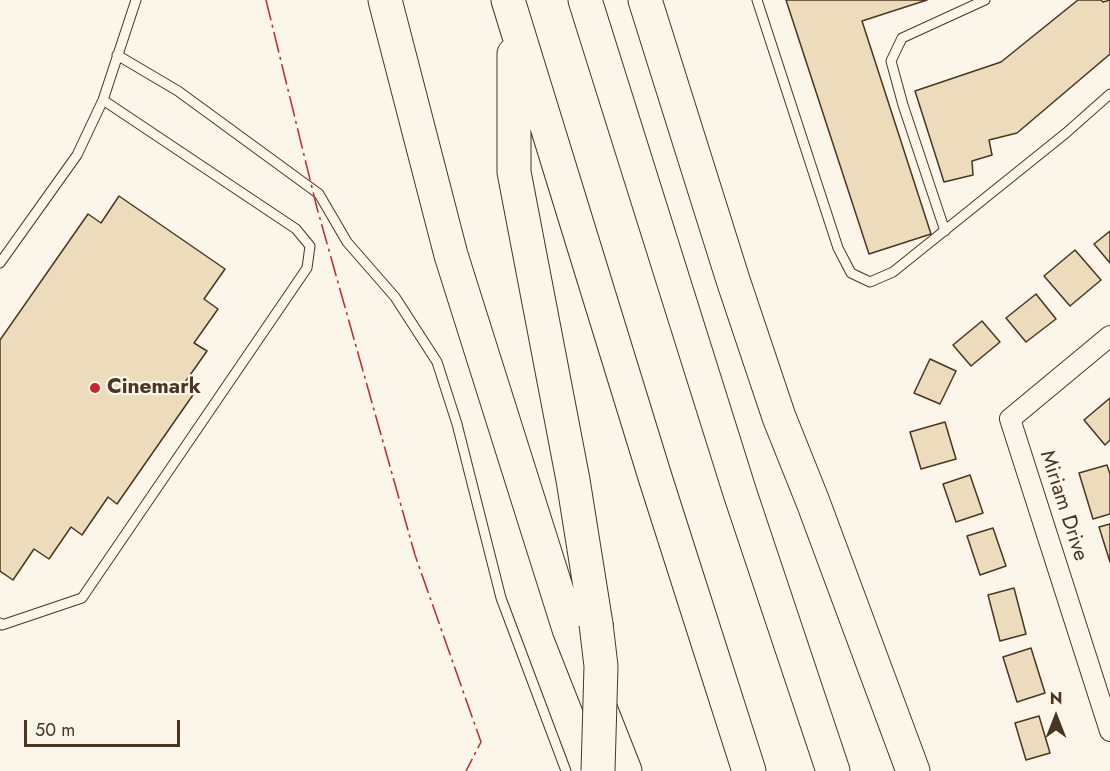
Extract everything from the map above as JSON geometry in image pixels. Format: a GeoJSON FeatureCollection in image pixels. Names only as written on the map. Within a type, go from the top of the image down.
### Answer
{"type":"FeatureCollection","features":[{"type":"Feature","properties":{"kind":"highway"},"geometry":{"type":"LineString","coordinates":[[385,0],[451,255],[515,462],[569,629],[625,771]]}},
{"type":"Feature","properties":{"kind":"highway"},"geometry":{"type":"LineString","coordinates":[[585,0],[740,493],[832,771]]}},
{"type":"Feature","properties":{"kind":"highway"},"geometry":{"type":"LineString","coordinates":[[645,0],[729,269],[779,417],[913,771]]}},
{"type":"Feature","properties":{"kind":"highway"},"geometry":{"type":"LineString","coordinates":[[511,10],[514,171],[573,480],[596,624],[601,666],[598,771]]}},
{"type":"Feature","properties":{"kind":"highway"},"geometry":{"type":"LineString","coordinates":[[511,10],[651,466],[749,771]]}},
{"type":"Feature","properties":{"kind":"street","name":"Miriam Drive"},"geometry":{"type":"LineString","coordinates":[[1110,336],[1010,419],[1110,731]]}},
{"type":"Feature","properties":{"kind":"lane"},"geometry":{"type":"LineString","coordinates":[[0,262],[77,155],[103,100],[136,0]]}},
{"type":"Feature","properties":{"kind":"lane"},"geometry":{"type":"LineString","coordinates":[[757,0],[838,248],[851,273],[870,282],[893,272],[1066,133],[1110,94]]}},
{"type":"Feature","properties":{"kind":"lane"},"geometry":{"type":"LineString","coordinates":[[945,231],[903,105],[891,61],[902,38],[985,0]]}},
{"type":"Feature","properties":{"kind":"lane"},"geometry":{"type":"LineString","coordinates":[[117,55],[178,91],[320,194],[347,242],[395,297],[437,362],[457,424],[501,598],[566,771]]}},
{"type":"Feature","properties":{"kind":"lane"},"geometry":{"type":"LineString","coordinates":[[1,625],[82,598],[307,268],[310,246],[296,229],[103,100]]}},
{"type":"Feature","properties":{"kind":"building"},"geometry":{"type":"Polygon","coordinates":[[[786,0],[927,0],[862,21],[931,234],[869,254],[786,0]]]}},
{"type":"Feature","properties":{"kind":"building"},"geometry":{"type":"Polygon","coordinates":[[[1078,0],[1101,0],[1103,2],[1110,0],[1110,54],[1017,133],[989,140],[992,155],[972,161],[973,175],[944,182],[915,91],[1001,62],[1078,0]]]}},
{"type":"Feature","properties":{"kind":"building","name":"Cinemark"},"geometry":{"type":"Polygon","coordinates":[[[119,196],[225,269],[204,299],[218,309],[194,343],[207,351],[183,385],[195,392],[117,504],[108,497],[82,535],[71,527],[49,559],[34,549],[13,580],[0,571],[0,340],[88,214],[101,223],[119,196]]]}},
{"type":"Feature","properties":{"kind":"building"},"geometry":{"type":"Polygon","coordinates":[[[1110,231],[1110,263],[1094,244],[1110,231]]]}},
{"type":"Feature","properties":{"kind":"building"},"geometry":{"type":"Polygon","coordinates":[[[1075,250],[1101,280],[1070,306],[1044,276],[1075,250]]]}},
{"type":"Feature","properties":{"kind":"building"},"geometry":{"type":"Polygon","coordinates":[[[1036,294],[1056,319],[1026,342],[1006,318],[1036,294]]]}},
{"type":"Feature","properties":{"kind":"building"},"geometry":{"type":"Polygon","coordinates":[[[982,321],[1000,342],[971,366],[953,345],[982,321]]]}},
{"type":"Feature","properties":{"kind":"building"},"geometry":{"type":"Polygon","coordinates":[[[930,359],[956,371],[940,404],[914,393],[930,359]]]}},
{"type":"Feature","properties":{"kind":"building"},"geometry":{"type":"Polygon","coordinates":[[[1110,398],[1110,440],[1105,445],[1084,420],[1110,398]]]}},
{"type":"Feature","properties":{"kind":"building"},"geometry":{"type":"Polygon","coordinates":[[[945,422],[956,459],[921,469],[910,432],[945,422]]]}},
{"type":"Feature","properties":{"kind":"building"},"geometry":{"type":"Polygon","coordinates":[[[1107,465],[1110,474],[1110,514],[1093,519],[1079,473],[1107,465]]]}},
{"type":"Feature","properties":{"kind":"building"},"geometry":{"type":"Polygon","coordinates":[[[970,475],[983,513],[956,522],[943,484],[970,475]]]}},
{"type":"Feature","properties":{"kind":"building"},"geometry":{"type":"Polygon","coordinates":[[[1110,524],[1110,562],[1099,527],[1110,524]]]}},
{"type":"Feature","properties":{"kind":"building"},"geometry":{"type":"Polygon","coordinates":[[[993,528],[1006,566],[980,575],[967,536],[993,528]]]}},
{"type":"Feature","properties":{"kind":"building"},"geometry":{"type":"Polygon","coordinates":[[[1014,588],[1026,634],[1000,641],[988,595],[1014,588]]]}},
{"type":"Feature","properties":{"kind":"building"},"geometry":{"type":"Polygon","coordinates":[[[1031,648],[1045,693],[1017,702],[1003,657],[1031,648]]]}},
{"type":"Feature","properties":{"kind":"building"},"geometry":{"type":"Polygon","coordinates":[[[1039,716],[1050,753],[1026,760],[1015,723],[1039,716]]]}},
{"type":"Feature","properties":{"kind":"power"},"geometry":{"type":"LineString","coordinates":[[266,0],[317,208],[415,555],[481,742],[466,771]]}},
{"type":"Feature","properties":{"kind":"place","name":"Cinemark"},"geometry":{"type":"Point","coordinates":[95,388]}}]}
